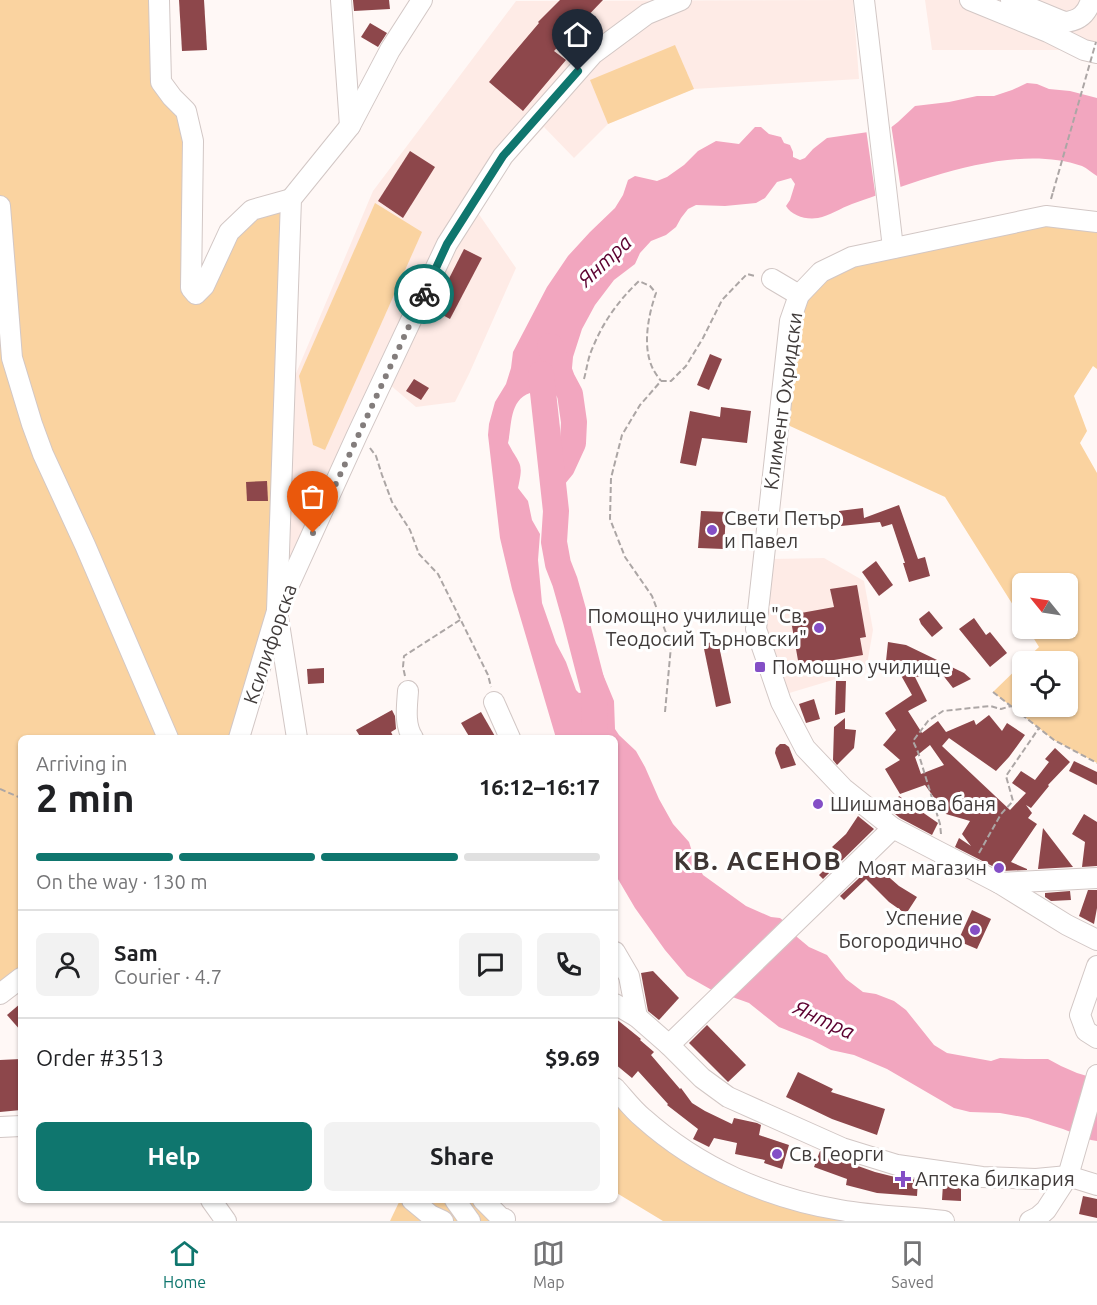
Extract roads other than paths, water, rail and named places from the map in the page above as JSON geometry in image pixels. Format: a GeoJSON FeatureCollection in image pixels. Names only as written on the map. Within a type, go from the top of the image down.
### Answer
{"type":"FeatureCollection","features":[{"type":"Feature","properties":{"kind":"street"},"geometry":{"type":"LineString","coordinates":[[159,0],[161,82],[186,111],[193,141],[191,288],[196,294],[204,286],[229,232],[252,210],[291,199],[350,126],[390,50],[422,0]]}},
{"type":"Feature","properties":{"kind":"street"},"geometry":{"type":"LineString","coordinates":[[341,0],[350,126]]}},
{"type":"Feature","properties":{"kind":"street","name":"Ксилифорска"},"geometry":{"type":"LineString","coordinates":[[240,735],[277,611],[447,244],[503,156],[593,54],[646,14],[681,0]]}},
{"type":"Feature","properties":{"kind":"street"},"geometry":{"type":"LineString","coordinates":[[864,0],[893,248]]}},
{"type":"Feature","properties":{"kind":"street"},"geometry":{"type":"LineString","coordinates":[[970,0],[1048,32],[1084,50],[1096,47]]}},
{"type":"Feature","properties":{"kind":"street"},"geometry":{"type":"LineString","coordinates":[[1011,0],[1064,22],[1083,15],[1091,0]]}},
{"type":"Feature","properties":{"kind":"street"},"geometry":{"type":"LineString","coordinates":[[291,199],[277,611],[297,735]]}},
{"type":"Feature","properties":{"kind":"street"},"geometry":{"type":"LineString","coordinates":[[0,206],[12,358],[32,424],[43,454],[167,735]]}},
{"type":"Feature","properties":{"kind":"street","name":"Климент Охридски"},"geometry":{"type":"LineString","coordinates":[[1097,222],[1046,216],[852,257],[821,272],[800,295],[790,321],[756,629],[782,702],[805,748],[843,788],[893,828],[999,883],[1067,925],[1097,940]]}},
{"type":"Feature","properties":{"kind":"street"},"geometry":{"type":"LineString","coordinates":[[772,279],[800,295]]}},
{"type":"Feature","properties":{"kind":"street"},"geometry":{"type":"LineString","coordinates":[[408,691],[406,714],[411,735]]}},
{"type":"Feature","properties":{"kind":"street"},"geometry":{"type":"LineString","coordinates":[[494,702],[509,735]]}},
{"type":"Feature","properties":{"kind":"street"},"geometry":{"type":"LineString","coordinates":[[669,1045],[893,828]]}},
{"type":"Feature","properties":{"kind":"street"},"geometry":{"type":"LineString","coordinates":[[999,883],[1097,878]]}},
{"type":"Feature","properties":{"kind":"street"},"geometry":{"type":"LineString","coordinates":[[618,957],[629,976],[637,1017]]}},
{"type":"Feature","properties":{"kind":"street"},"geometry":{"type":"LineString","coordinates":[[1097,966],[1080,1015],[1086,1031],[1097,1038]]}},
{"type":"Feature","properties":{"kind":"street"},"geometry":{"type":"LineString","coordinates":[[0,994],[18,980]]}},
{"type":"Feature","properties":{"kind":"street"},"geometry":{"type":"LineString","coordinates":[[618,1006],[637,1017],[702,1078],[728,1097],[842,1148],[897,1166],[982,1177],[1036,1179],[1070,1166]]}},
{"type":"Feature","properties":{"kind":"street"},"geometry":{"type":"LineString","coordinates":[[1030,1221],[1046,1210],[1070,1166],[1097,1075]]}},
{"type":"Feature","properties":{"kind":"street"},"geometry":{"type":"LineString","coordinates":[[618,1091],[641,1117],[662,1134],[714,1168],[746,1184],[796,1200],[840,1210],[944,1221]]}},
{"type":"Feature","properties":{"kind":"street"},"geometry":{"type":"LineString","coordinates":[[0,1127],[18,1126]]}},
{"type":"Feature","properties":{"kind":"street"},"geometry":{"type":"LineString","coordinates":[[1070,1166],[1097,1185]]}},
{"type":"Feature","properties":{"kind":"street"},"geometry":{"type":"LineString","coordinates":[[213,1203],[226,1221]]}},
{"type":"Feature","properties":{"kind":"street"},"geometry":{"type":"LineString","coordinates":[[416,1203],[430,1215],[443,1221]]}},
{"type":"Feature","properties":{"kind":"street"},"geometry":{"type":"LineString","coordinates":[[457,1203],[470,1221]]}},
{"type":"Feature","properties":{"kind":"street"},"geometry":{"type":"LineString","coordinates":[[486,1203],[501,1218],[505,1219]]}},
{"type":"Feature","properties":{"kind":"water","name":"Янтра"},"geometry":{"type":"Polygon","coordinates":[[[1027,83],[1097,98],[1097,176],[1082,166],[1055,160],[996,161],[966,167],[906,185],[818,218],[800,216],[786,206],[795,184],[791,178],[777,182],[765,198],[756,203],[725,206],[696,205],[688,209],[676,227],[666,235],[651,241],[640,253],[635,264],[614,280],[595,305],[582,329],[572,368],[550,392],[546,409],[542,407],[537,397],[530,393],[518,401],[513,414],[508,443],[521,468],[518,488],[528,501],[532,520],[540,534],[538,560],[542,603],[576,690],[579,693],[587,688],[579,653],[588,652],[596,669],[602,672],[614,701],[615,729],[636,751],[673,824],[689,842],[703,875],[746,906],[771,917],[780,918],[794,929],[797,937],[809,947],[827,955],[846,979],[863,992],[894,1001],[906,1010],[934,1045],[947,1053],[991,1061],[1000,1058],[1048,1059],[1077,1073],[1097,1079],[1097,1141],[1028,1118],[1000,1113],[970,1112],[954,1108],[887,1069],[854,1055],[831,1050],[779,1027],[749,1003],[710,989],[687,976],[635,908],[618,879],[618,735],[555,735],[512,589],[500,538],[488,435],[495,402],[506,384],[513,352],[547,287],[568,256],[615,208],[628,180],[635,176],[657,181],[667,177],[698,151],[716,141],[739,144],[755,127],[761,127],[769,134],[781,137],[784,143],[790,145],[793,157],[800,160],[827,138],[889,129],[915,106],[977,96],[994,96],[1027,83]]]}},
{"type":"Feature","properties":{"kind":"waterway"},"geometry":{"type":"LineString","coordinates":[[550,346],[570,394],[574,422],[573,443],[562,467],[553,478]]}},
{"type":"Feature","properties":{"kind":"waterway"},"geometry":{"type":"LineString","coordinates":[[541,374],[556,511],[554,542],[558,564],[565,582],[594,691],[595,735]]}},
{"type":"Feature","properties":{"kind":"place","name":"Свети Петър и Павел"},"geometry":{"type":"Point","coordinates":[712,530]}},
{"type":"Feature","properties":{"kind":"place","name":"Помощно училище \"Св. Теодосий Търновски\""},"geometry":{"type":"Point","coordinates":[819,628]}},
{"type":"Feature","properties":{"kind":"place","name":"Помощно училище"},"geometry":{"type":"Point","coordinates":[760,667]}},
{"type":"Feature","properties":{"kind":"place","name":"Шишманова баня"},"geometry":{"type":"Point","coordinates":[818,804]}},
{"type":"Feature","properties":{"kind":"place","name":"Моят магазин"},"geometry":{"type":"Point","coordinates":[999,868]}},
{"type":"Feature","properties":{"kind":"place","name":"Успение Богородично"},"geometry":{"type":"Point","coordinates":[975,930]}},
{"type":"Feature","properties":{"kind":"place","name":"Св. Георги"},"geometry":{"type":"Point","coordinates":[777,1154]}},
{"type":"Feature","properties":{"kind":"place","name":"Аптека билкария"},"geometry":{"type":"Point","coordinates":[903,1179]}},
{"type":"Feature","properties":{"kind":"district","name":"КВ. АСЕНОВ"},"geometry":{"type":"Point","coordinates":[758,861]}}]}
